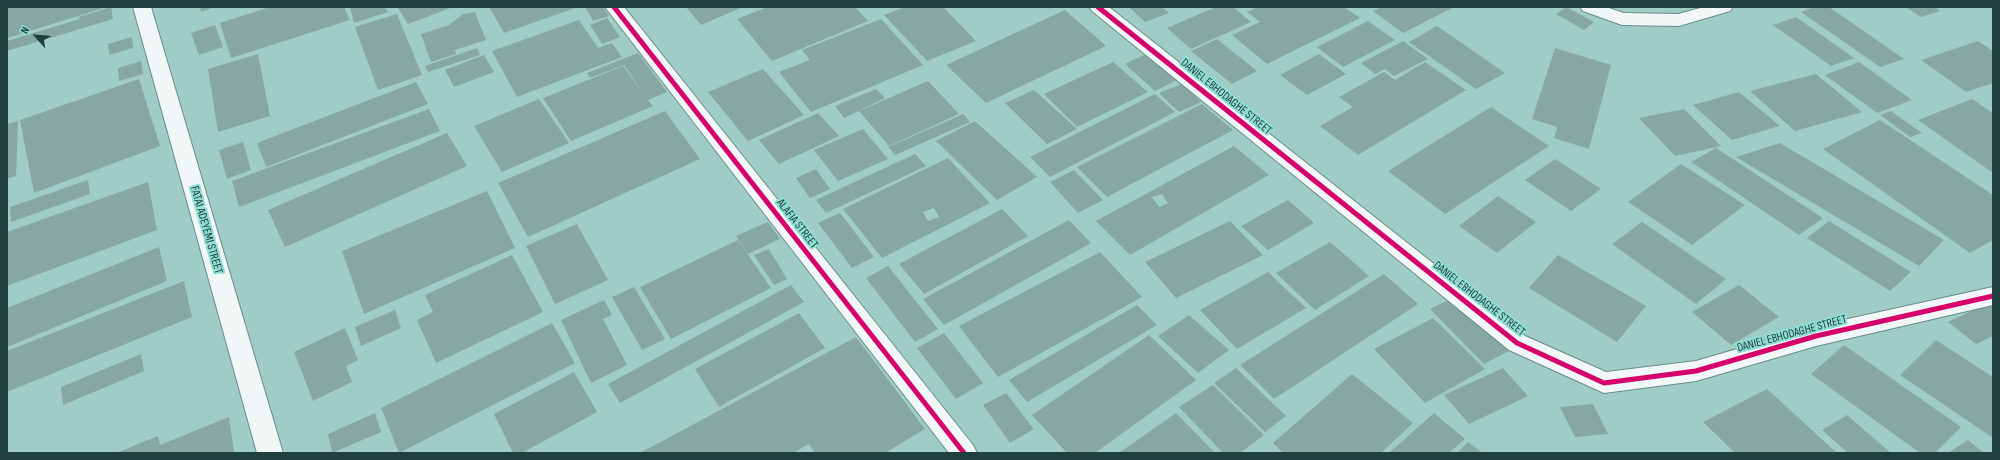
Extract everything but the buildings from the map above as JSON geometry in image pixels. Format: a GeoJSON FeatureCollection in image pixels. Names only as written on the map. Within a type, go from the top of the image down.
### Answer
{"type":"FeatureCollection","features":[{"type":"Feature","properties":{"kind":"street","name":"FATAI ADEYEMI STREET"},"geometry":{"type":"LineString","coordinates":[[142,7],[270,453]]}},
{"type":"Feature","properties":{"kind":"street","name":"ALAFIA STREET"},"geometry":{"type":"LineString","coordinates":[[614,7],[964,453]]}},
{"type":"Feature","properties":{"kind":"street","name":"DANIEL EBHODAGHE STREET"},"geometry":{"type":"LineString","coordinates":[[1098,7],[1517,343],[1604,383],[1696,371],[1816,336],[1993,296]]}},
{"type":"Feature","properties":{"kind":"street"},"geometry":{"type":"LineString","coordinates":[[1589,7],[1622,19],[1679,20],[1724,7]]}},
{"type":"Feature","properties":{"kind":"cycle path"},"geometry":{"type":"LineString","coordinates":[[614,7],[964,453]]}},
{"type":"Feature","properties":{"kind":"cycle path"},"geometry":{"type":"LineString","coordinates":[[1098,7],[1517,343],[1604,383],[1696,371],[1816,336],[1993,296]]}}]}
